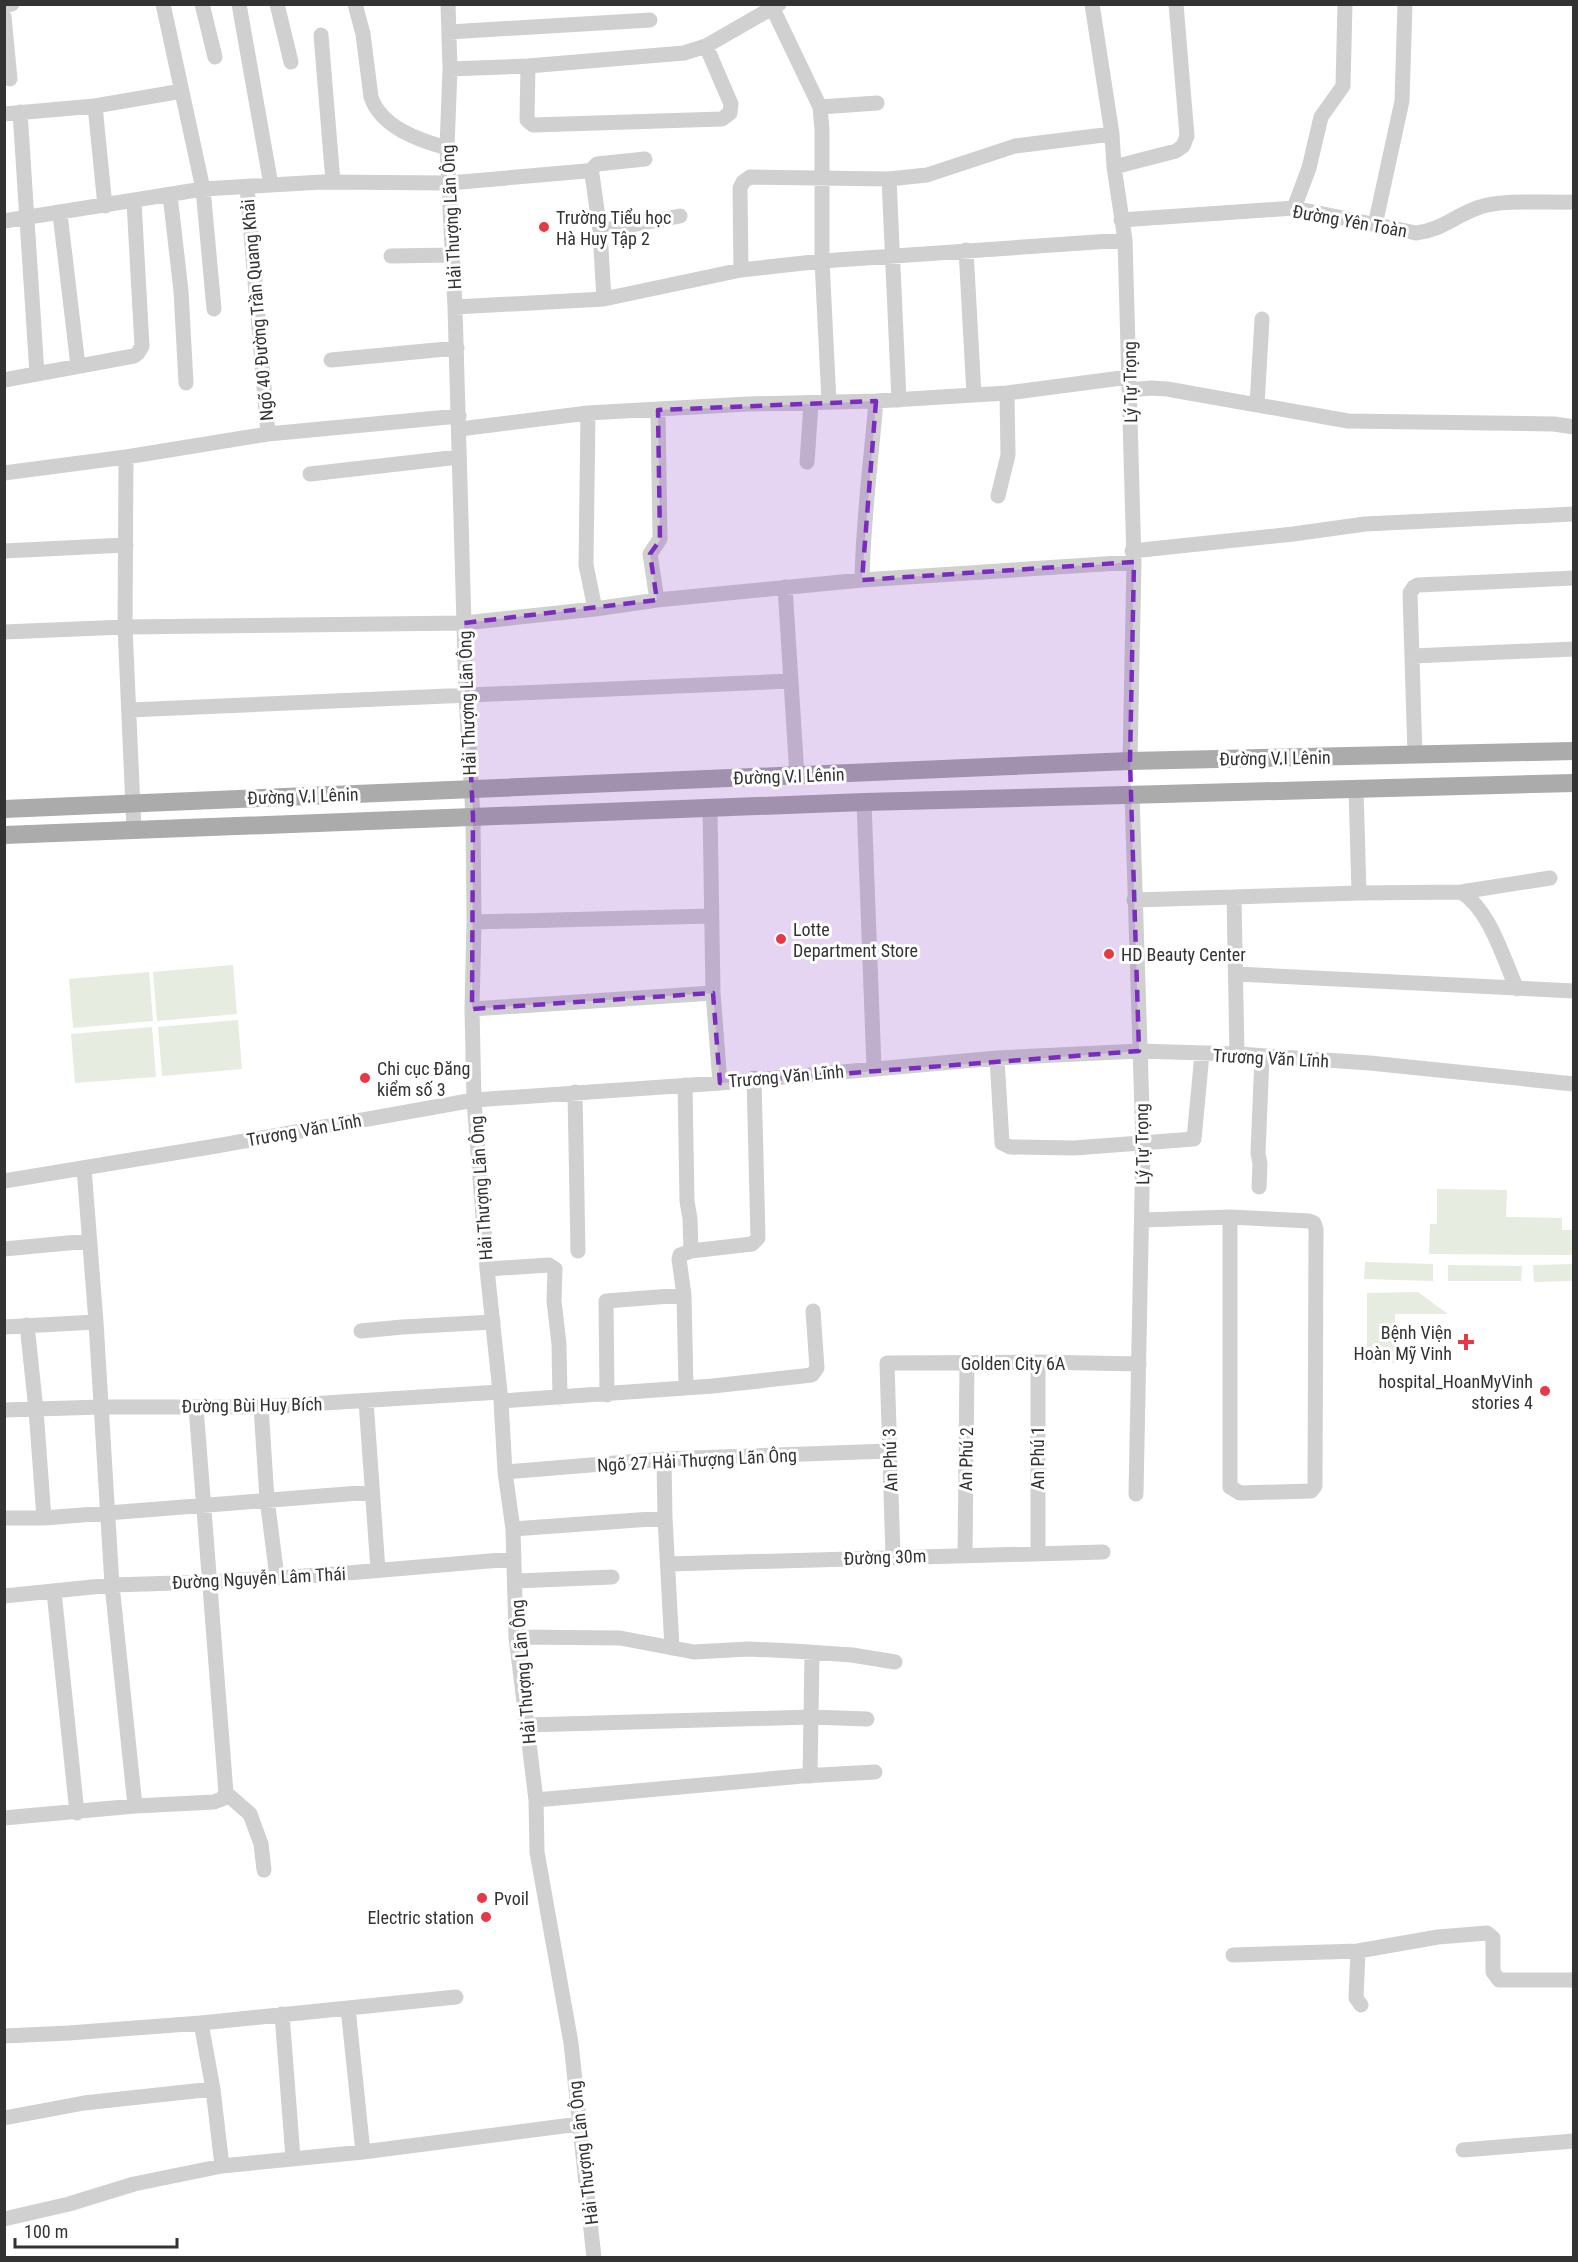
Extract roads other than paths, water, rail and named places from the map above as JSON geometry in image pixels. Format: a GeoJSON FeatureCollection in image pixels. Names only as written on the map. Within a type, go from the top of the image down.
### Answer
{"type":"FeatureCollection","features":[{"type":"Feature","properties":{"kind":"main road","name":"Đường V.I Lênin"},"geometry":{"type":"LineString","coordinates":[[4,809],[1130,761],[1574,751]]}},
{"type":"Feature","properties":{"kind":"main road"},"geometry":{"type":"LineString","coordinates":[[1130,761],[1132,794]]}},
{"type":"Feature","properties":{"kind":"main road","name":"Đường V.I Lênin"},"geometry":{"type":"LineString","coordinates":[[4,835],[864,802],[1574,783]]}},
{"type":"Feature","properties":{"kind":"street"},"geometry":{"type":"LineString","coordinates":[[4,6],[12,4]]}},
{"type":"Feature","properties":{"kind":"street"},"geometry":{"type":"LineString","coordinates":[[163,4],[203,189],[214,309]]}},
{"type":"Feature","properties":{"kind":"street"},"geometry":{"type":"LineString","coordinates":[[202,4],[215,57]]}},
{"type":"Feature","properties":{"kind":"street"},"geometry":{"type":"LineString","coordinates":[[239,4],[271,185]]}},
{"type":"Feature","properties":{"kind":"street"},"geometry":{"type":"LineString","coordinates":[[277,4],[291,62]]}},
{"type":"Feature","properties":{"kind":"street"},"geometry":{"type":"LineString","coordinates":[[354,4],[363,34],[370,97],[374,106],[383,117],[403,131],[447,148]]}},
{"type":"Feature","properties":{"kind":"street","name":"Hải Thượng Lãn Ông"},"geometry":{"type":"LineString","coordinates":[[448,4],[450,69],[447,148],[457,348],[466,695],[473,817],[474,1100],[487,1269],[501,1396],[505,1472],[513,1529],[516,1637],[536,1800],[537,1852],[571,2043],[594,2258]]}},
{"type":"Feature","properties":{"kind":"street","name":"Lý Tự Trọng"},"geometry":{"type":"LineString","coordinates":[[1092,4],[1112,134],[1120,220],[1125,240],[1133,556],[1130,761]]}},
{"type":"Feature","properties":{"kind":"street"},"geometry":{"type":"LineString","coordinates":[[1114,167],[1176,151],[1185,144],[1176,4]]}},
{"type":"Feature","properties":{"kind":"street"},"geometry":{"type":"LineString","coordinates":[[1294,208],[1309,168],[1321,117],[1343,86],[1345,4]]}},
{"type":"Feature","properties":{"kind":"street"},"geometry":{"type":"LineString","coordinates":[[1375,225],[1402,101],[1405,4]]}},
{"type":"Feature","properties":{"kind":"street"},"geometry":{"type":"LineString","coordinates":[[450,69],[528,66],[674,54],[706,46],[776,7],[820,107],[822,261],[829,402]]}},
{"type":"Feature","properties":{"kind":"street"},"geometry":{"type":"LineString","coordinates":[[4,17],[10,79]]}},
{"type":"Feature","properties":{"kind":"street"},"geometry":{"type":"LineString","coordinates":[[449,32],[650,20]]}},
{"type":"Feature","properties":{"kind":"street"},"geometry":{"type":"LineString","coordinates":[[321,35],[333,182]]}},
{"type":"Feature","properties":{"kind":"street"},"geometry":{"type":"LineString","coordinates":[[528,66],[527,120],[533,125],[722,119],[730,114],[731,104],[706,46]]}},
{"type":"Feature","properties":{"kind":"street"},"geometry":{"type":"LineString","coordinates":[[37,374],[28,218],[12,113],[95,106],[182,91]]}},
{"type":"Feature","properties":{"kind":"street"},"geometry":{"type":"LineString","coordinates":[[820,107],[877,103]]}},
{"type":"Feature","properties":{"kind":"street"},"geometry":{"type":"LineString","coordinates":[[95,106],[105,206]]}},
{"type":"Feature","properties":{"kind":"street"},"geometry":{"type":"LineString","coordinates":[[741,270],[740,191],[743,182],[754,176],[889,179],[936,173],[1015,146],[1112,134]]}},
{"type":"Feature","properties":{"kind":"street"},"geometry":{"type":"LineString","coordinates":[[4,222],[203,189],[333,182],[449,183],[590,171],[597,164],[645,159]]}},
{"type":"Feature","properties":{"kind":"street"},"geometry":{"type":"LineString","coordinates":[[590,171],[600,231],[604,299]]}},
{"type":"Feature","properties":{"kind":"street"},"geometry":{"type":"LineString","coordinates":[[889,179],[899,400]]}},
{"type":"Feature","properties":{"kind":"street","name":"Ngõ 40 Đường Trần Quang Khải"},"geometry":{"type":"LineString","coordinates":[[247,187],[268,434]]}},
{"type":"Feature","properties":{"kind":"street"},"geometry":{"type":"LineString","coordinates":[[170,195],[181,291],[186,383]]}},
{"type":"Feature","properties":{"kind":"street"},"geometry":{"type":"LineString","coordinates":[[4,380],[134,356],[138,353],[142,346],[134,202]]}},
{"type":"Feature","properties":{"kind":"street","name":"Đường Yên Toàn"},"geometry":{"type":"LineString","coordinates":[[1120,220],[1294,208],[1406,232],[1427,232],[1490,204],[1574,202]]}},
{"type":"Feature","properties":{"kind":"street"},"geometry":{"type":"LineString","coordinates":[[60,214],[78,366]]}},
{"type":"Feature","properties":{"kind":"street"},"geometry":{"type":"LineString","coordinates":[[600,231],[680,216]]}},
{"type":"Feature","properties":{"kind":"street"},"geometry":{"type":"LineString","coordinates":[[455,307],[604,299],[741,270],[822,261],[1125,240]]}},
{"type":"Feature","properties":{"kind":"street"},"geometry":{"type":"LineString","coordinates":[[966,250],[974,394]]}},
{"type":"Feature","properties":{"kind":"street"},"geometry":{"type":"LineString","coordinates":[[391,256],[452,255]]}},
{"type":"Feature","properties":{"kind":"street"},"geometry":{"type":"LineString","coordinates":[[1257,405],[1262,319]]}},
{"type":"Feature","properties":{"kind":"street"},"geometry":{"type":"LineString","coordinates":[[331,360],[457,348]]}},
{"type":"Feature","properties":{"kind":"street"},"geometry":{"type":"LineString","coordinates":[[4,473],[126,457],[268,434],[748,404],[899,400],[1130,384],[1348,421],[1554,424],[1574,427]]}},
{"type":"Feature","properties":{"kind":"street"},"geometry":{"type":"LineString","coordinates":[[998,496],[1008,455],[1006,393]]}},
{"type":"Feature","properties":{"kind":"street"},"geometry":{"type":"LineString","coordinates":[[862,580],[863,534],[870,482],[876,401]]}},
{"type":"Feature","properties":{"kind":"street"},"geometry":{"type":"LineString","coordinates":[[807,462],[810,404]]}},
{"type":"Feature","properties":{"kind":"street"},"geometry":{"type":"LineString","coordinates":[[657,600],[650,554],[660,539],[658,410]]}},
{"type":"Feature","properties":{"kind":"street"},"geometry":{"type":"LineString","coordinates":[[588,413],[586,565],[596,609]]}},
{"type":"Feature","properties":{"kind":"street"},"geometry":{"type":"LineString","coordinates":[[126,457],[125,627],[134,830]]}},
{"type":"Feature","properties":{"kind":"street"},"geometry":{"type":"LineString","coordinates":[[310,474],[459,457]]}},
{"type":"Feature","properties":{"kind":"street"},"geometry":{"type":"LineString","coordinates":[[4,632],[125,627],[464,623],[657,600],[1133,556],[1365,524],[1574,514]]}},
{"type":"Feature","properties":{"kind":"street"},"geometry":{"type":"LineString","coordinates":[[4,551],[126,545]]}},
{"type":"Feature","properties":{"kind":"street"},"geometry":{"type":"LineString","coordinates":[[1415,755],[1410,593],[1416,586],[1574,578]]}},
{"type":"Feature","properties":{"kind":"street"},"geometry":{"type":"LineString","coordinates":[[785,588],[796,776]]}},
{"type":"Feature","properties":{"kind":"street"},"geometry":{"type":"LineString","coordinates":[[1413,656],[1574,649]]}},
{"type":"Feature","properties":{"kind":"street"},"geometry":{"type":"LineString","coordinates":[[130,710],[791,681]]}},
{"type":"Feature","properties":{"kind":"street"},"geometry":{"type":"LineString","coordinates":[[1356,789],[1359,893]]}},
{"type":"Feature","properties":{"kind":"street","name":"Lý Tự Trọng"},"geometry":{"type":"LineString","coordinates":[[1132,794],[1138,1051],[1143,1143],[1136,1494]]}},
{"type":"Feature","properties":{"kind":"street"},"geometry":{"type":"LineString","coordinates":[[864,802],[874,1068]]}},
{"type":"Feature","properties":{"kind":"street"},"geometry":{"type":"LineString","coordinates":[[711,809],[713,993],[720,1083]]}},
{"type":"Feature","properties":{"kind":"street"},"geometry":{"type":"LineString","coordinates":[[1134,900],[1461,892],[1550,878]]}},
{"type":"Feature","properties":{"kind":"street"},"geometry":{"type":"LineString","coordinates":[[1461,892],[1474,902],[1485,917],[1517,988]]}},
{"type":"Feature","properties":{"kind":"street"},"geometry":{"type":"LineString","coordinates":[[1234,897],[1237,1054]]}},
{"type":"Feature","properties":{"kind":"street"},"geometry":{"type":"LineString","coordinates":[[474,922],[711,916]]}},
{"type":"Feature","properties":{"kind":"street"},"geometry":{"type":"LineString","coordinates":[[1237,974],[1574,991]]}},
{"type":"Feature","properties":{"kind":"street"},"geometry":{"type":"LineString","coordinates":[[472,1009],[713,993]]}},
{"type":"Feature","properties":{"kind":"street","name":"Trương Văn Lĩnh"},"geometry":{"type":"LineString","coordinates":[[4,1181],[474,1100],[720,1083],[754,1078],[997,1058],[1138,1051],[1237,1054],[1370,1064],[1574,1084]]}},
{"type":"Feature","properties":{"kind":"street"},"geometry":{"type":"LineString","coordinates":[[997,1058],[1002,1122],[1001,1141],[1005,1146],[1010,1148],[1074,1148],[1194,1138],[1202,1054]]}},
{"type":"Feature","properties":{"kind":"street"},"geometry":{"type":"LineString","coordinates":[[1259,1187],[1262,1057]]}},
{"type":"Feature","properties":{"kind":"street"},"geometry":{"type":"LineString","coordinates":[[686,1388],[684,1295],[679,1259],[683,1252],[752,1244],[757,1240],[754,1078]]}},
{"type":"Feature","properties":{"kind":"street"},"geometry":{"type":"LineString","coordinates":[[685,1085],[687,1201],[691,1251]]}},
{"type":"Feature","properties":{"kind":"street"},"geometry":{"type":"LineString","coordinates":[[575,1092],[578,1251]]}},
{"type":"Feature","properties":{"kind":"street"},"geometry":{"type":"LineString","coordinates":[[84,1168],[112,1585],[135,1806]]}},
{"type":"Feature","properties":{"kind":"street"},"geometry":{"type":"LineString","coordinates":[[1143,1220],[1230,1217],[1309,1221],[1316,1226],[1316,1486],[1311,1491],[1240,1493],[1230,1487],[1230,1217]]}},
{"type":"Feature","properties":{"kind":"street"},"geometry":{"type":"LineString","coordinates":[[4,1249],[89,1241]]}},
{"type":"Feature","properties":{"kind":"street"},"geometry":{"type":"LineString","coordinates":[[487,1269],[549,1265],[555,1269],[554,1301],[559,1344],[560,1398]]}},
{"type":"Feature","properties":{"kind":"street"},"geometry":{"type":"LineString","coordinates":[[607,1395],[606,1301],[684,1295]]}},
{"type":"Feature","properties":{"kind":"street","name":"Đường Bùi Huy Bích"},"geometry":{"type":"LineString","coordinates":[[4,1410],[100,1407],[261,1407],[501,1396],[560,1398],[813,1375],[817,1368],[813,1311]]}},
{"type":"Feature","properties":{"kind":"street"},"geometry":{"type":"LineString","coordinates":[[4,1327],[96,1322]]}},
{"type":"Feature","properties":{"kind":"street"},"geometry":{"type":"LineString","coordinates":[[361,1331],[493,1322]]}},
{"type":"Feature","properties":{"kind":"street"},"geometry":{"type":"LineString","coordinates":[[27,1325],[44,1518]]}},
{"type":"Feature","properties":{"kind":"street","name":"An Phú 2"},"geometry":{"type":"LineString","coordinates":[[965,1555],[967,1362]]}},
{"type":"Feature","properties":{"kind":"street","name":"An Phú 1"},"geometry":{"type":"LineString","coordinates":[[1038,1362],[1038,1554]]}},
{"type":"Feature","properties":{"kind":"street","name":"Golden City 6A"},"geometry":{"type":"LineString","coordinates":[[887,1363],[1139,1364]]}},
{"type":"Feature","properties":{"kind":"street","name":"An Phú 3"},"geometry":{"type":"LineString","coordinates":[[887,1363],[893,1557]]}},
{"type":"Feature","properties":{"kind":"street"},"geometry":{"type":"LineString","coordinates":[[366,1401],[378,1570]]}},
{"type":"Feature","properties":{"kind":"street"},"geometry":{"type":"LineString","coordinates":[[4,1818],[135,1806],[214,1802],[222,1799],[226,1793],[196,1407]]}},
{"type":"Feature","properties":{"kind":"street"},"geometry":{"type":"LineString","coordinates":[[261,1407],[267,1499],[277,1577]]}},
{"type":"Feature","properties":{"kind":"street","name":"Ngõ 27 Hải Thượng Lãn Ông"},"geometry":{"type":"LineString","coordinates":[[505,1472],[664,1459],[889,1451]]}},
{"type":"Feature","properties":{"kind":"street"},"geometry":{"type":"LineString","coordinates":[[664,1459],[672,1648]]}},
{"type":"Feature","properties":{"kind":"street"},"geometry":{"type":"LineString","coordinates":[[4,1518],[44,1518],[372,1492]]}},
{"type":"Feature","properties":{"kind":"street"},"geometry":{"type":"LineString","coordinates":[[513,1529],[665,1518]]}},
{"type":"Feature","properties":{"kind":"street","name":"Đường 30m"},"geometry":{"type":"LineString","coordinates":[[668,1564],[1103,1552]]}},
{"type":"Feature","properties":{"kind":"street","name":"Đường Nguyễn Lâm Thái"},"geometry":{"type":"LineString","coordinates":[[4,1596],[112,1585],[210,1582],[513,1559]]}},
{"type":"Feature","properties":{"kind":"street"},"geometry":{"type":"LineString","coordinates":[[516,1581],[612,1577]]}},
{"type":"Feature","properties":{"kind":"street"},"geometry":{"type":"LineString","coordinates":[[54,1592],[77,1813]]}},
{"type":"Feature","properties":{"kind":"street"},"geometry":{"type":"LineString","coordinates":[[516,1637],[620,1638],[694,1652],[749,1649],[852,1655],[895,1662]]}},
{"type":"Feature","properties":{"kind":"street"},"geometry":{"type":"LineString","coordinates":[[810,1776],[812,1653]]}},
{"type":"Feature","properties":{"kind":"street"},"geometry":{"type":"LineString","coordinates":[[527,1725],[811,1717],[867,1719]]}},
{"type":"Feature","properties":{"kind":"street"},"geometry":{"type":"LineString","coordinates":[[536,1800],[875,1772]]}},
{"type":"Feature","properties":{"kind":"street"},"geometry":{"type":"LineString","coordinates":[[226,1793],[250,1814],[261,1844],[264,1870]]}},
{"type":"Feature","properties":{"kind":"street"},"geometry":{"type":"LineString","coordinates":[[1233,1955],[1358,1951],[1438,1937],[1487,1933],[1492,1938],[1493,1972],[1499,1980],[1574,1980]]}},
{"type":"Feature","properties":{"kind":"street"},"geometry":{"type":"LineString","coordinates":[[1358,1951],[1356,1998],[1361,2005]]}},
{"type":"Feature","properties":{"kind":"street"},"geometry":{"type":"LineString","coordinates":[[4,2036],[201,2023],[456,1997]]}},
{"type":"Feature","properties":{"kind":"street"},"geometry":{"type":"LineString","coordinates":[[348,2008],[363,2152]]}},
{"type":"Feature","properties":{"kind":"street"},"geometry":{"type":"LineString","coordinates":[[282,2014],[293,2158]]}},
{"type":"Feature","properties":{"kind":"street"},"geometry":{"type":"LineString","coordinates":[[201,2023],[213,2089],[222,2166]]}},
{"type":"Feature","properties":{"kind":"street"},"geometry":{"type":"LineString","coordinates":[[4,2118],[84,2103],[213,2089]]}},
{"type":"Feature","properties":{"kind":"street"},"geometry":{"type":"LineString","coordinates":[[4,2219],[69,2204],[134,2184],[222,2166],[363,2152],[579,2124]]}},
{"type":"Feature","properties":{"kind":"street"},"geometry":{"type":"LineString","coordinates":[[1464,2150],[1574,2140]]}},
{"type":"Feature","properties":{"kind":"place","name":"Trường Tiểu học Hà Huy Tập 2"},"geometry":{"type":"Point","coordinates":[544,227]}},
{"type":"Feature","properties":{"kind":"place","name":"Lotte Department Store"},"geometry":{"type":"Point","coordinates":[781,939]}},
{"type":"Feature","properties":{"kind":"place","name":"HD Beauty Center"},"geometry":{"type":"Point","coordinates":[1109,954]}},
{"type":"Feature","properties":{"kind":"place","name":"Chi cục Đăng kiểm số 3"},"geometry":{"type":"Point","coordinates":[365,1078]}},
{"type":"Feature","properties":{"kind":"place","name":"Bệnh Viện Hoàn Mỹ Vinh"},"geometry":{"type":"Point","coordinates":[1466,1342]}},
{"type":"Feature","properties":{"kind":"place","name":"hospital_HoanMyVinh stories 4"},"geometry":{"type":"Point","coordinates":[1545,1391]}},
{"type":"Feature","properties":{"kind":"place","name":"Pvoil"},"geometry":{"type":"Point","coordinates":[482,1898]}},
{"type":"Feature","properties":{"kind":"place","name":"Electric station"},"geometry":{"type":"Point","coordinates":[486,1917]}}]}
